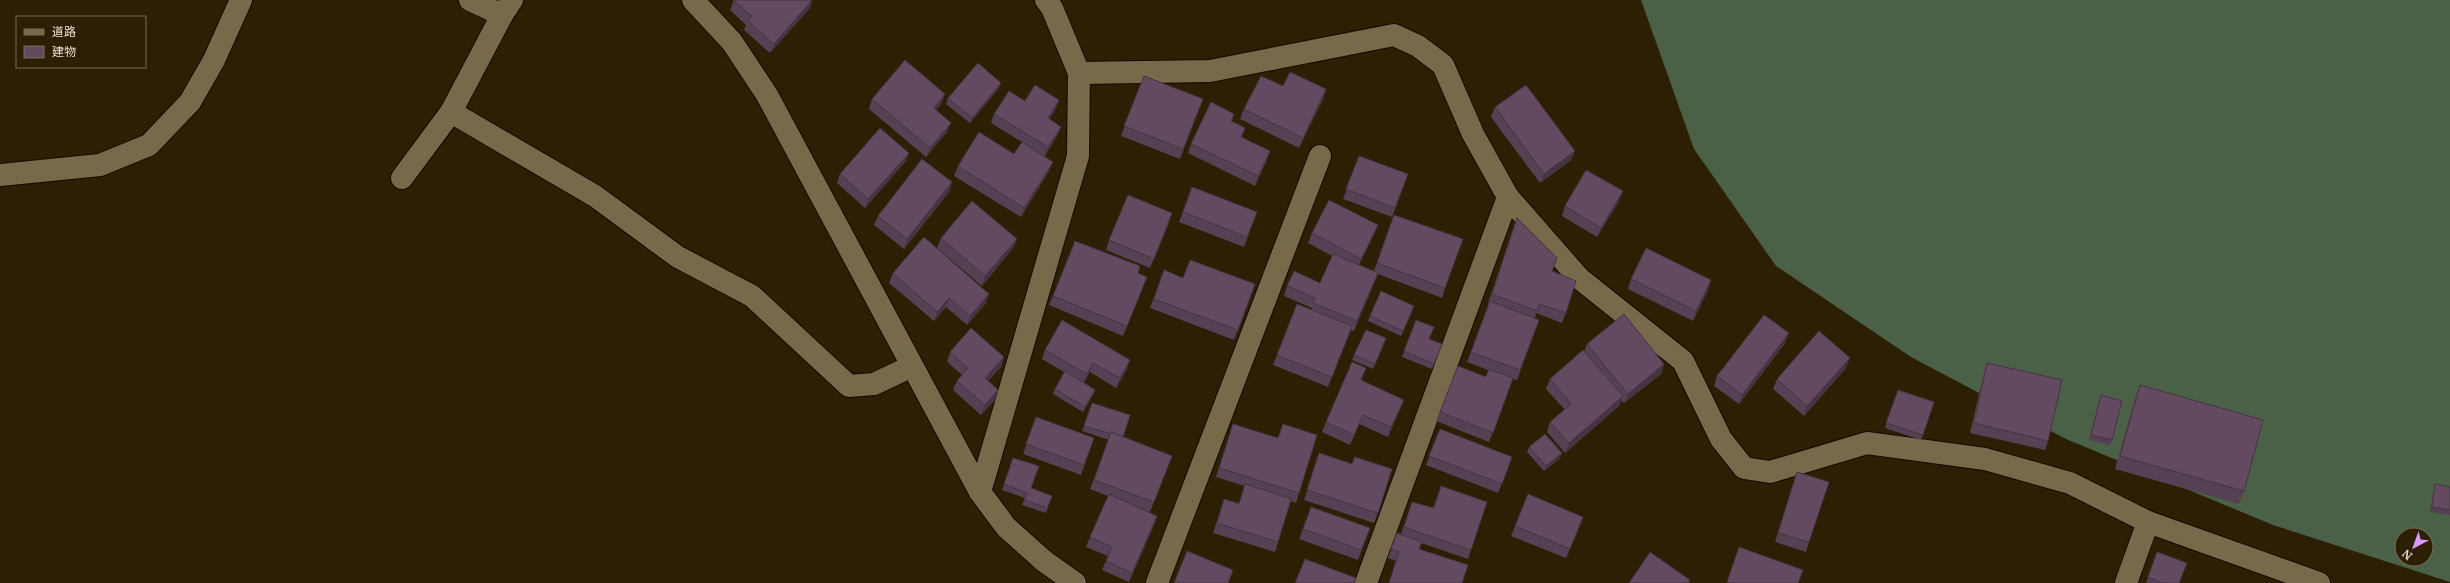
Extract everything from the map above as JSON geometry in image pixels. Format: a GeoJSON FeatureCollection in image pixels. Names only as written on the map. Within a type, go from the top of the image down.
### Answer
{"type":"FeatureCollection","features":[{"type":"Feature","properties":{"kind":"street"},"geometry":{"type":"LineString","coordinates":[[0,175],[100,165],[149,145],[190,102],[214,60],[241,0]]}},
{"type":"Feature","properties":{"kind":"street"},"geometry":{"type":"LineString","coordinates":[[402,178],[451,112],[507,8],[470,0]]}},
{"type":"Feature","properties":{"kind":"street"},"geometry":{"type":"LineString","coordinates":[[693,0],[732,42],[767,95],[980,492],[1006,527],[1044,562],[1075,583]]}},
{"type":"Feature","properties":{"kind":"street"},"geometry":{"type":"LineString","coordinates":[[980,492],[1078,156],[1080,73],[1052,8],[1046,0]]}},
{"type":"Feature","properties":{"kind":"street"},"geometry":{"type":"LineString","coordinates":[[1080,73],[1210,71],[1394,35],[1418,46],[1443,64],[1473,134],[1508,197],[1579,278],[1684,361],[1721,439],[1744,468],[1770,472],[1867,443],[1993,461],[2070,483],[2148,522],[2319,583]]}},
{"type":"Feature","properties":{"kind":"street"},"geometry":{"type":"LineString","coordinates":[[451,112],[595,196],[678,257],[752,296],[849,386],[874,384],[912,366]]}},
{"type":"Feature","properties":{"kind":"street"},"geometry":{"type":"LineString","coordinates":[[1157,583],[1320,156]]}},
{"type":"Feature","properties":{"kind":"street"},"geometry":{"type":"LineString","coordinates":[[1366,583],[1508,197]]}},
{"type":"Feature","properties":{"kind":"street"},"geometry":{"type":"LineString","coordinates":[[2126,583],[2148,522]]}},
{"type":"Feature","properties":{"kind":"green space"},"geometry":{"type":"Polygon","coordinates":[[[1641,0],[2450,0],[2450,582],[2403,567],[2434,567],[2434,527],[2394,527],[2394,564],[2273,525],[2066,439],[1911,357],[1776,266],[1694,149],[1641,0]]]}},
{"type":"Feature","properties":{"kind":"building"},"geometry":{"type":"Polygon","coordinates":[[[733,0],[812,0],[774,44],[748,21],[752,16],[733,0]]]}},
{"type":"Feature","properties":{"kind":"building"},"geometry":{"type":"Polygon","coordinates":[[[905,60],[945,94],[934,108],[951,123],[930,148],[872,99],[905,60]]]}},
{"type":"Feature","properties":{"kind":"building"},"geometry":{"type":"Polygon","coordinates":[[[978,63],[1001,83],[972,118],[948,98],[978,63]]]}},
{"type":"Feature","properties":{"kind":"building"},"geometry":{"type":"Polygon","coordinates":[[[1290,72],[1326,89],[1303,138],[1244,109],[1261,76],[1283,86],[1290,72]]]}},
{"type":"Feature","properties":{"kind":"building"},"geometry":{"type":"Polygon","coordinates":[[[1144,76],[1203,99],[1183,149],[1124,126],[1144,76]]]}},
{"type":"Feature","properties":{"kind":"building"},"geometry":{"type":"Polygon","coordinates":[[[1035,85],[1059,100],[1048,118],[1061,127],[1048,147],[994,114],[1009,91],[1025,101],[1035,85]]]}},
{"type":"Feature","properties":{"kind":"building"},"geometry":{"type":"Polygon","coordinates":[[[1526,85],[1575,151],[1544,174],[1495,107],[1526,85]]]}},
{"type":"Feature","properties":{"kind":"building"},"geometry":{"type":"Polygon","coordinates":[[[1211,102],[1234,114],[1231,121],[1245,128],[1241,137],[1270,151],[1258,176],[1191,144],[1211,102]]]}},
{"type":"Feature","properties":{"kind":"building"},"geometry":{"type":"Polygon","coordinates":[[[880,128],[909,153],[868,199],[840,174],[880,128]]]}},
{"type":"Feature","properties":{"kind":"building"},"geometry":{"type":"Polygon","coordinates":[[[979,132],[1014,154],[1022,142],[1053,162],[1024,208],[958,166],[979,132]]]}},
{"type":"Feature","properties":{"kind":"building"},"geometry":{"type":"Polygon","coordinates":[[[1359,156],[1408,174],[1395,208],[1346,189],[1359,156]]]}},
{"type":"Feature","properties":{"kind":"building"},"geometry":{"type":"Polygon","coordinates":[[[922,159],[952,182],[907,239],[878,216],[922,159]]]}},
{"type":"Feature","properties":{"kind":"building"},"geometry":{"type":"Polygon","coordinates":[[[1586,170],[1623,191],[1601,228],[1565,206],[1586,170]]]}},
{"type":"Feature","properties":{"kind":"building"},"geometry":{"type":"Polygon","coordinates":[[[1192,187],[1257,212],[1247,237],[1183,212],[1192,187]]]}},
{"type":"Feature","properties":{"kind":"building"},"geometry":{"type":"Polygon","coordinates":[[[1128,195],[1172,213],[1154,259],[1109,240],[1128,195]]]}},
{"type":"Feature","properties":{"kind":"building"},"geometry":{"type":"Polygon","coordinates":[[[1329,200],[1378,225],[1361,259],[1312,233],[1329,200]]]}},
{"type":"Feature","properties":{"kind":"building"},"geometry":{"type":"Polygon","coordinates":[[[972,201],[1017,239],[985,276],[941,238],[972,201]]]}},
{"type":"Feature","properties":{"kind":"building"},"geometry":{"type":"Polygon","coordinates":[[[1394,215],[1463,239],[1445,288],[1377,263],[1394,215]]]}},
{"type":"Feature","properties":{"kind":"building"},"geometry":{"type":"Polygon","coordinates":[[[1517,218],[1557,258],[1552,271],[1576,281],[1566,313],[1539,304],[1537,311],[1492,294],[1517,218]]]}},
{"type":"Feature","properties":{"kind":"building"},"geometry":{"type":"Polygon","coordinates":[[[924,237],[989,294],[970,316],[949,298],[937,312],[893,273],[924,237]]]}},
{"type":"Feature","properties":{"kind":"building"},"geometry":{"type":"Polygon","coordinates":[[[1075,241],[1140,266],[1138,273],[1147,277],[1127,326],[1053,296],[1075,241]]]}},
{"type":"Feature","properties":{"kind":"building"},"geometry":{"type":"Polygon","coordinates":[[[1646,248],[1711,280],[1696,311],[1631,279],[1646,248]]]}},
{"type":"Feature","properties":{"kind":"building"},"geometry":{"type":"Polygon","coordinates":[[[1333,254],[1378,273],[1357,321],[1313,303],[1315,298],[1287,286],[1294,271],[1320,283],[1333,254]]]}},
{"type":"Feature","properties":{"kind":"building"},"geometry":{"type":"Polygon","coordinates":[[[1190,260],[1255,284],[1238,330],[1154,299],[1164,270],[1183,278],[1190,260]]]}},
{"type":"Feature","properties":{"kind":"building"},"geometry":{"type":"Polygon","coordinates":[[[1381,291],[1414,306],[1403,331],[1370,316],[1381,291]]]}},
{"type":"Feature","properties":{"kind":"building"},"geometry":{"type":"Polygon","coordinates":[[[1490,301],[1539,320],[1520,370],[1471,352],[1490,301]]]}},
{"type":"Feature","properties":{"kind":"building"},"geometry":{"type":"Polygon","coordinates":[[[1297,304],[1352,326],[1332,377],[1277,355],[1297,304]]]}},
{"type":"Feature","properties":{"kind":"building"},"geometry":{"type":"Polygon","coordinates":[[[1624,314],[1664,364],[1628,394],[1587,344],[1624,314]]]}},
{"type":"Feature","properties":{"kind":"building"},"geometry":{"type":"Polygon","coordinates":[[[1764,315],[1789,333],[1742,395],[1717,376],[1764,315]]]}},
{"type":"Feature","properties":{"kind":"building"},"geometry":{"type":"Polygon","coordinates":[[[1062,320],[1130,360],[1120,378],[1093,363],[1087,374],[1045,350],[1062,320]]]}},
{"type":"Feature","properties":{"kind":"building"},"geometry":{"type":"Polygon","coordinates":[[[1416,320],[1434,327],[1429,339],[1442,344],[1434,364],[1404,351],[1416,320]]]}},
{"type":"Feature","properties":{"kind":"building"},"geometry":{"type":"Polygon","coordinates":[[[971,328],[1004,357],[985,378],[998,390],[985,405],[957,381],[968,368],[950,352],[971,328]]]}},
{"type":"Feature","properties":{"kind":"building"},"geometry":{"type":"Polygon","coordinates":[[[1366,330],[1386,338],[1375,364],[1354,355],[1366,330]]]}},
{"type":"Feature","properties":{"kind":"building"},"geometry":{"type":"Polygon","coordinates":[[[1819,331],[1850,358],[1807,406],[1777,379],[1819,331]]]}},
{"type":"Feature","properties":{"kind":"building"},"geometry":{"type":"Polygon","coordinates":[[[1583,350],[1623,396],[1569,443],[1550,422],[1571,404],[1550,379],[1583,350]]]}},
{"type":"Feature","properties":{"kind":"building"},"geometry":{"type":"Polygon","coordinates":[[[1352,362],[1366,368],[1361,380],[1404,400],[1391,427],[1363,415],[1354,435],[1326,422],[1352,362]]]}},
{"type":"Feature","properties":{"kind":"building"},"geometry":{"type":"Polygon","coordinates":[[[1987,363],[2062,380],[2048,441],[1974,423],[1987,363]]]}},
{"type":"Feature","properties":{"kind":"building"},"geometry":{"type":"Polygon","coordinates":[[[1458,366],[1486,377],[1489,369],[1513,378],[1493,433],[1440,412],[1458,366]]]}},
{"type":"Feature","properties":{"kind":"building"},"geometry":{"type":"Polygon","coordinates":[[[1065,371],[1095,390],[1085,407],[1055,389],[1065,371]]]}},
{"type":"Feature","properties":{"kind":"building"},"geometry":{"type":"Polygon","coordinates":[[[2140,385],[2263,420],[2244,491],[2120,456],[2140,385]]]}},
{"type":"Feature","properties":{"kind":"building"},"geometry":{"type":"Polygon","coordinates":[[[1898,390],[1934,402],[1923,435],[1886,423],[1898,390]]]}},
{"type":"Feature","properties":{"kind":"building"},"geometry":{"type":"Polygon","coordinates":[[[2101,395],[2122,401],[2112,440],[2091,435],[2101,395]]]}},
{"type":"Feature","properties":{"kind":"building"},"geometry":{"type":"Polygon","coordinates":[[[1092,403],[1130,415],[1123,437],[1111,432],[1111,434],[1084,426],[1092,403]]]}},
{"type":"Feature","properties":{"kind":"building"},"geometry":{"type":"Polygon","coordinates":[[[1036,417],[1094,438],[1084,465],[1026,444],[1036,417]]]}},
{"type":"Feature","properties":{"kind":"building"},"geometry":{"type":"Polygon","coordinates":[[[1233,424],[1278,438],[1283,424],[1317,435],[1299,493],[1219,468],[1233,424]]]}},
{"type":"Feature","properties":{"kind":"building"},"geometry":{"type":"Polygon","coordinates":[[[1440,429],[1512,457],[1502,484],[1429,456],[1440,429]]]}},
{"type":"Feature","properties":{"kind":"building"},"geometry":{"type":"Polygon","coordinates":[[[1111,432],[1172,456],[1154,502],[1094,480],[1111,432]]]}},
{"type":"Feature","properties":{"kind":"building"},"geometry":{"type":"Polygon","coordinates":[[[1545,434],[1562,453],[1546,466],[1529,447],[1545,434]]]}},
{"type":"Feature","properties":{"kind":"building"},"geometry":{"type":"Polygon","coordinates":[[[1319,453],[1352,464],[1355,457],[1392,469],[1378,513],[1307,490],[1319,453]]]}},
{"type":"Feature","properties":{"kind":"building"},"geometry":{"type":"Polygon","coordinates":[[[1013,458],[1039,466],[1031,488],[1052,496],[1047,508],[1024,500],[1027,493],[1004,484],[1013,458]]]}},
{"type":"Feature","properties":{"kind":"building"},"geometry":{"type":"Polygon","coordinates":[[[1797,472],[1829,482],[1809,542],[1778,533],[1797,472]]]}},
{"type":"Feature","properties":{"kind":"building"},"geometry":{"type":"Polygon","coordinates":[[[1245,484],[1291,499],[1278,542],[1217,523],[1224,499],[1239,504],[1245,484]]]}},
{"type":"Feature","properties":{"kind":"building"},"geometry":{"type":"Polygon","coordinates":[[[2435,484],[2450,487],[2450,510],[2432,507],[2435,484]]]}},
{"type":"Feature","properties":{"kind":"building"},"geometry":{"type":"Polygon","coordinates":[[[1441,486],[1487,502],[1471,550],[1404,527],[1412,502],[1434,508],[1441,486]]]}},
{"type":"Feature","properties":{"kind":"building"},"geometry":{"type":"Polygon","coordinates":[[[1109,494],[1157,516],[1132,573],[1106,561],[1112,547],[1090,537],[1109,494]]]}},
{"type":"Feature","properties":{"kind":"building"},"geometry":{"type":"Polygon","coordinates":[[[1528,494],[1583,517],[1570,549],[1515,526],[1528,494]]]}},
{"type":"Feature","properties":{"kind":"building"},"geometry":{"type":"Polygon","coordinates":[[[1311,507],[1370,528],[1361,550],[1303,529],[1311,507]]]}},
{"type":"Feature","properties":{"kind":"building"},"geometry":{"type":"Polygon","coordinates":[[[1397,533],[1422,542],[1419,549],[1468,565],[1462,583],[1389,583],[1399,552],[1391,549],[1397,533]]]}},
{"type":"Feature","properties":{"kind":"building"},"geometry":{"type":"Polygon","coordinates":[[[1739,547],[1803,570],[1798,583],[1727,582],[1739,547]]]}},
{"type":"Feature","properties":{"kind":"building"},"geometry":{"type":"Polygon","coordinates":[[[1187,551],[1233,570],[1228,583],[1174,583],[1187,551]]]}},
{"type":"Feature","properties":{"kind":"building"},"geometry":{"type":"Polygon","coordinates":[[[1650,552],[1690,580],[1688,583],[1629,583],[1650,552]]]}},
{"type":"Feature","properties":{"kind":"building"},"geometry":{"type":"Polygon","coordinates":[[[2157,552],[2187,563],[2179,583],[2162,583],[2148,577],[2157,552]]]}},
{"type":"Feature","properties":{"kind":"building"},"geometry":{"type":"Polygon","coordinates":[[[1305,559],[1356,578],[1354,583],[1295,583],[1305,559]]]}}]}
